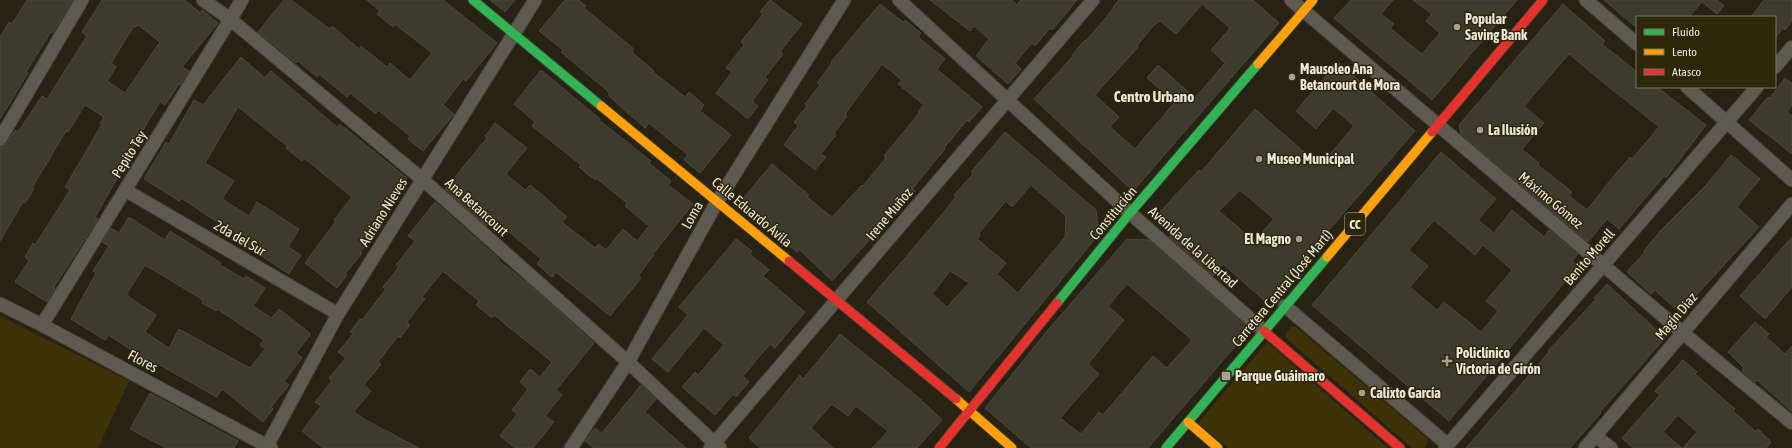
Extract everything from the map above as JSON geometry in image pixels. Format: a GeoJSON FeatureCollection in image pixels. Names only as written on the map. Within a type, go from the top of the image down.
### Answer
{"type":"FeatureCollection","features":[{"type":"Feature","properties":{"kind":"main road","name":"Calle Eduardo Ávila"},"geometry":{"type":"LineString","coordinates":[[473,0],[970,411],[1012,448]]}},
{"type":"Feature","properties":{"kind":"main road","name":"Constitución"},"geometry":{"type":"LineString","coordinates":[[939,448],[1130,213],[1313,0]]}},
{"type":"Feature","properties":{"kind":"main road","name":"Carretera Central (José Martí)"},"geometry":{"type":"LineString","coordinates":[[1166,448],[1543,0]]}},
{"type":"Feature","properties":{"kind":"main road","name":"Avenida de la Libertad"},"geometry":{"type":"LineString","coordinates":[[1264,331],[1400,448]]}},
{"type":"Feature","properties":{"kind":"main road"},"geometry":{"type":"LineString","coordinates":[[1188,422],[1218,448]]}},
{"type":"Feature","properties":{"kind":"street"},"geometry":{"type":"LineString","coordinates":[[0,139],[82,0]]}},
{"type":"Feature","properties":{"kind":"street","name":"Ana Betancourt"},"geometry":{"type":"LineString","coordinates":[[203,0],[230,19],[422,180],[628,362],[715,446]]}},
{"type":"Feature","properties":{"kind":"street","name":"Pepito Tey"},"geometry":{"type":"LineString","coordinates":[[42,325],[242,0]]}},
{"type":"Feature","properties":{"kind":"street","name":"Adriano Nieves"},"geometry":{"type":"LineString","coordinates":[[269,447],[338,314],[535,0]]}},
{"type":"Feature","properties":{"kind":"street","name":"Loma"},"geometry":{"type":"LineString","coordinates":[[572,448],[628,362],[717,202],[844,0]]}},
{"type":"Feature","properties":{"kind":"street","name":"Avenida de la Libertad"},"geometry":{"type":"LineString","coordinates":[[899,0],[1130,213],[1264,331]]}},
{"type":"Feature","properties":{"kind":"street","name":"Irene Muñoz"},"geometry":{"type":"LineString","coordinates":[[715,446],[836,300],[1093,0]]}},
{"type":"Feature","properties":{"kind":"street","name":"Máximo Gómez"},"geometry":{"type":"LineString","coordinates":[[1291,0],[1683,333],[1792,423]]}},
{"type":"Feature","properties":{"kind":"street"},"geometry":{"type":"LineString","coordinates":[[1586,0],[1636,43]]}},
{"type":"Feature","properties":{"kind":"street"},"geometry":{"type":"LineString","coordinates":[[1776,65],[1792,47]]}},
{"type":"Feature","properties":{"kind":"street"},"geometry":{"type":"LineString","coordinates":[[1688,88],[1792,180]]}},
{"type":"Feature","properties":{"kind":"street","name":"Benito Morell"},"geometry":{"type":"LineString","coordinates":[[1447,446],[1756,88]]}},
{"type":"Feature","properties":{"kind":"street","name":"2da del Sur"},"geometry":{"type":"LineString","coordinates":[[125,190],[338,314]]}},
{"type":"Feature","properties":{"kind":"street","name":"Magín Diaz"},"geometry":{"type":"LineString","coordinates":[[1585,448],[1792,204]]}},
{"type":"Feature","properties":{"kind":"street","name":"Flores"},"geometry":{"type":"LineString","coordinates":[[0,304],[269,447]]}},
{"type":"Feature","properties":{"kind":"street"},"geometry":{"type":"LineString","coordinates":[[1285,306],[1447,446]]}},
{"type":"Feature","properties":{"kind":"street"},"geometry":{"type":"LineString","coordinates":[[1595,436],[1611,448]]}},
{"type":"Feature","properties":{"kind":"shaded area"},"geometry":{"type":"Polygon","coordinates":[[[0,316],[129,381],[98,448],[0,448],[0,316]]]}},
{"type":"Feature","properties":{"kind":"shaded area"},"geometry":{"type":"Polygon","coordinates":[[[1291,326],[1296,327],[1428,439],[1425,448],[1412,448],[1286,338],[1286,334],[1291,326]]]}},
{"type":"Feature","properties":{"kind":"shaded area","name":"Parque Guáimaro"},"geometry":{"type":"Polygon","coordinates":[[[1267,342],[1388,448],[1228,448],[1198,423],[1267,342]]]}},
{"type":"Feature","properties":{"kind":"building"},"geometry":{"type":"Polygon","coordinates":[[[27,0],[73,0],[53,33],[51,32],[26,72],[28,73],[0,119],[0,37],[9,22],[12,24],[27,0]]]}},
{"type":"Feature","properties":{"kind":"building"},"geometry":{"type":"Polygon","coordinates":[[[102,0],[185,0],[200,13],[202,10],[218,23],[182,67],[189,71],[180,85],[179,84],[165,105],[160,102],[132,148],[134,149],[95,217],[98,219],[54,287],[55,288],[47,302],[15,282],[29,260],[25,257],[33,243],[35,245],[70,190],[65,187],[102,124],[100,123],[104,117],[85,105],[68,132],[66,131],[32,188],[34,189],[25,203],[23,202],[0,241],[0,147],[7,143],[15,130],[18,132],[42,96],[47,99],[87,36],[82,32],[102,0]],[[138,25],[136,27],[134,26],[111,63],[116,67],[107,81],[125,93],[160,42],[138,25]]]}},
{"type":"Feature","properties":{"kind":"building"},"geometry":{"type":"Polygon","coordinates":[[[284,0],[291,0],[330,29],[332,26],[359,49],[361,46],[387,67],[390,63],[410,80],[432,53],[395,24],[393,27],[377,14],[380,11],[367,0],[443,0],[497,43],[466,81],[463,79],[443,105],[454,114],[423,151],[408,139],[410,136],[378,110],[376,114],[350,93],[347,97],[319,74],[317,77],[298,61],[296,63],[258,32],[284,0]]]}},
{"type":"Feature","properties":{"kind":"building"},"geometry":{"type":"Polygon","coordinates":[[[490,0],[515,0],[505,12],[490,0]]]}},
{"type":"Feature","properties":{"kind":"building"},"geometry":{"type":"Polygon","coordinates":[[[565,0],[578,0],[586,6],[584,8],[634,49],[632,52],[654,71],[653,72],[685,97],[689,92],[704,105],[700,111],[731,135],[700,173],[684,160],[688,155],[649,123],[645,128],[608,95],[610,93],[561,52],[563,50],[539,31],[565,0]]]}},
{"type":"Feature","properties":{"kind":"building"},"geometry":{"type":"Polygon","coordinates":[[[770,0],[802,24],[780,52],[783,54],[765,77],[768,80],[752,101],[758,106],[748,119],[716,93],[732,72],[726,68],[744,45],[741,42],[763,14],[760,12],[770,0]]]}},
{"type":"Feature","properties":{"kind":"building"},"geometry":{"type":"Polygon","coordinates":[[[930,0],[1012,0],[1017,5],[1021,0],[1077,0],[1052,30],[1050,28],[1035,46],[1032,43],[1015,63],[1021,69],[1008,84],[976,56],[989,39],[974,26],[970,31],[930,0]]]}},
{"type":"Feature","properties":{"kind":"building"},"geometry":{"type":"Polygon","coordinates":[[[1119,0],[1253,0],[1279,23],[1133,191],[1034,99],[1073,56],[1072,55],[1085,40],[1086,41],[1114,8],[1113,7],[1119,0]],[[1202,4],[1176,34],[1160,21],[1152,27],[1137,46],[1138,47],[1095,95],[1119,117],[1110,127],[1135,149],[1175,102],[1147,78],[1158,65],[1195,98],[1225,63],[1211,50],[1230,28],[1202,4]]]}},
{"type":"Feature","properties":{"kind":"building"},"geometry":{"type":"Polygon","coordinates":[[[1351,0],[1393,0],[1381,14],[1394,24],[1390,28],[1422,54],[1440,33],[1426,21],[1432,14],[1413,0],[1517,0],[1432,100],[1334,18],[1351,0]]]}},
{"type":"Feature","properties":{"kind":"building"},"geometry":{"type":"Polygon","coordinates":[[[1604,0],[1717,0],[1724,6],[1717,14],[1702,2],[1690,16],[1636,16],[1636,27],[1604,0]]]}},
{"type":"Feature","properties":{"kind":"building"},"geometry":{"type":"Polygon","coordinates":[[[1764,0],[1792,0],[1792,21],[1785,30],[1783,28],[1776,37],[1776,16],[1752,16],[1764,0]]]}},
{"type":"Feature","properties":{"kind":"building"},"geometry":{"type":"Polygon","coordinates":[[[880,4],[903,22],[905,20],[921,33],[918,37],[945,59],[937,69],[982,107],[969,122],[967,120],[944,148],[945,149],[912,189],[915,191],[832,281],[799,249],[797,252],[782,239],[783,236],[741,201],[772,164],[809,195],[807,197],[832,217],[862,185],[863,186],[886,158],[884,156],[919,113],[918,112],[924,105],[898,84],[902,80],[882,64],[845,114],[847,116],[834,133],[836,135],[821,154],[826,157],[815,170],[784,145],[798,126],[794,122],[807,106],[805,104],[820,85],[817,83],[832,63],[831,62],[880,4]]]}},
{"type":"Feature","properties":{"kind":"building"},"geometry":{"type":"Polygon","coordinates":[[[1563,4],[1605,41],[1602,44],[1636,71],[1636,88],[1658,88],[1706,125],[1666,178],[1664,176],[1619,229],[1607,219],[1588,242],[1461,134],[1459,125],[1563,4]],[[1569,54],[1524,106],[1544,123],[1522,149],[1539,163],[1538,165],[1572,192],[1569,196],[1587,210],[1630,157],[1632,159],[1659,127],[1569,54]]]}},
{"type":"Feature","properties":{"kind":"building"},"geometry":{"type":"Polygon","coordinates":[[[241,57],[265,78],[271,71],[337,127],[340,124],[407,178],[368,226],[376,232],[360,252],[362,253],[345,274],[347,275],[337,288],[305,263],[336,221],[334,220],[352,197],[304,158],[302,161],[286,148],[287,146],[238,107],[205,163],[234,181],[222,199],[249,216],[257,202],[299,229],[288,247],[301,255],[289,274],[257,253],[259,251],[237,238],[238,236],[181,198],[179,201],[144,179],[166,142],[169,144],[194,100],[203,105],[241,57]]]}},
{"type":"Feature","properties":{"kind":"building"},"geometry":{"type":"Polygon","coordinates":[[[1338,62],[1415,131],[1266,302],[1223,264],[1213,276],[1169,237],[1173,234],[1155,217],[1199,170],[1201,172],[1255,109],[1320,166],[1354,126],[1333,108],[1316,129],[1296,111],[1338,62]],[[1240,190],[1219,211],[1254,241],[1274,219],[1240,190]]]}},
{"type":"Feature","properties":{"kind":"building"},"geometry":{"type":"Polygon","coordinates":[[[541,70],[600,119],[599,120],[651,161],[649,163],[671,181],[668,185],[693,204],[653,254],[654,255],[638,276],[641,278],[610,316],[556,272],[552,277],[537,264],[541,259],[493,218],[486,226],[445,189],[487,138],[485,136],[495,123],[527,148],[506,174],[525,190],[530,185],[546,198],[567,217],[562,222],[595,248],[599,244],[606,250],[623,229],[637,241],[649,226],[625,206],[627,203],[596,178],[595,180],[579,167],[581,165],[532,126],[535,122],[514,104],[541,70]]]}},
{"type":"Feature","properties":{"kind":"building"},"geometry":{"type":"Polygon","coordinates":[[[1785,78],[1792,83],[1792,105],[1787,112],[1792,116],[1792,154],[1749,120],[1768,97],[1770,98],[1785,78]]]}},
{"type":"Feature","properties":{"kind":"building"},"geometry":{"type":"Polygon","coordinates":[[[1005,132],[1096,210],[1099,234],[969,392],[867,302],[956,197],[954,195],[973,174],[971,172],[1005,132]],[[1031,185],[1012,207],[1006,201],[979,233],[980,235],[977,239],[1006,263],[997,274],[1018,293],[1065,237],[1066,216],[1031,185]],[[950,271],[932,294],[947,307],[969,283],[950,271]]]}},
{"type":"Feature","properties":{"kind":"building"},"geometry":{"type":"Polygon","coordinates":[[[1441,152],[1496,199],[1478,220],[1494,233],[1512,210],[1544,237],[1549,230],[1578,254],[1572,261],[1578,266],[1449,421],[1312,305],[1441,152]],[[1434,220],[1409,250],[1428,266],[1410,287],[1437,310],[1444,302],[1481,332],[1498,311],[1486,301],[1512,270],[1483,245],[1475,255],[1434,220]]]}},
{"type":"Feature","properties":{"kind":"building"},"geometry":{"type":"Polygon","coordinates":[[[1731,155],[1760,179],[1737,207],[1759,227],[1680,313],[1655,290],[1651,294],[1627,272],[1645,252],[1644,251],[1661,230],[1708,183],[1731,155]]]}},
{"type":"Feature","properties":{"kind":"building"},"geometry":{"type":"Polygon","coordinates":[[[435,202],[499,259],[498,260],[533,288],[594,343],[556,390],[562,395],[545,416],[554,422],[533,448],[515,448],[500,436],[517,414],[512,410],[528,389],[520,382],[530,369],[540,377],[552,362],[494,315],[492,318],[476,305],[479,301],[443,271],[422,297],[425,299],[407,322],[410,325],[400,338],[398,336],[378,362],[381,364],[364,385],[371,391],[354,412],[364,419],[419,448],[323,448],[302,431],[321,406],[315,402],[332,381],[329,378],[346,358],[338,352],[353,334],[350,332],[360,319],[362,320],[386,289],[383,287],[399,267],[396,265],[415,241],[408,236],[435,202]]]}},
{"type":"Feature","properties":{"kind":"building"},"geometry":{"type":"Polygon","coordinates":[[[129,217],[165,240],[170,231],[221,263],[220,265],[244,279],[246,276],[265,288],[253,306],[272,318],[279,309],[311,334],[296,353],[302,358],[284,381],[289,385],[271,407],[273,409],[263,422],[222,389],[217,397],[147,358],[146,359],[108,335],[105,340],[71,319],[96,273],[93,271],[109,246],[102,242],[111,228],[119,233],[129,217]],[[145,265],[126,295],[156,315],[145,332],[169,348],[179,329],[250,368],[265,349],[260,345],[264,340],[217,309],[216,311],[202,303],[203,300],[145,265]]]}},
{"type":"Feature","properties":{"kind":"building"},"geometry":{"type":"Polygon","coordinates":[[[1792,237],[1792,287],[1765,319],[1740,296],[1792,237]]]}},
{"type":"Feature","properties":{"kind":"building"},"geometry":{"type":"Polygon","coordinates":[[[736,239],[752,251],[750,254],[769,270],[763,276],[805,312],[775,348],[770,344],[743,376],[749,382],[736,397],[733,394],[715,415],[682,387],[695,372],[698,375],[724,345],[704,328],[668,372],[652,359],[688,315],[679,307],[736,239]]]}},
{"type":"Feature","properties":{"kind":"building"},"geometry":{"type":"Polygon","coordinates":[[[1127,239],[1149,240],[1250,329],[1148,448],[1031,448],[985,408],[1047,331],[1127,239]],[[1127,284],[1108,306],[1124,320],[1088,364],[1099,374],[1060,418],[1081,434],[1099,412],[1103,415],[1153,356],[1167,368],[1192,340],[1127,284]]]}},
{"type":"Feature","properties":{"kind":"building"},"geometry":{"type":"Polygon","coordinates":[[[1607,284],[1665,338],[1600,412],[1601,413],[1570,448],[1466,448],[1549,352],[1548,351],[1596,299],[1594,298],[1607,284]]]}},
{"type":"Feature","properties":{"kind":"building"},"geometry":{"type":"Polygon","coordinates":[[[1755,322],[1769,334],[1766,337],[1785,354],[1792,346],[1792,412],[1757,380],[1755,382],[1742,371],[1744,368],[1728,352],[1755,322]]]}},
{"type":"Feature","properties":{"kind":"building"},"geometry":{"type":"Polygon","coordinates":[[[840,334],[918,397],[942,420],[917,448],[872,448],[888,431],[856,406],[848,416],[832,404],[811,428],[833,448],[760,448],[749,438],[800,375],[803,379],[840,334]]]}},
{"type":"Feature","properties":{"kind":"building"},"geometry":{"type":"Polygon","coordinates":[[[1683,360],[1697,372],[1695,374],[1735,409],[1733,411],[1756,432],[1758,429],[1771,442],[1766,448],[1683,448],[1697,432],[1678,415],[1663,432],[1682,448],[1633,448],[1622,438],[1660,395],[1655,391],[1683,360]]]}},
{"type":"Feature","properties":{"kind":"building"},"geometry":{"type":"Polygon","coordinates":[[[641,385],[656,399],[645,412],[686,448],[594,448],[585,441],[595,428],[602,433],[641,385]]]}},
{"type":"Feature","properties":{"kind":"building"},"geometry":{"type":"Polygon","coordinates":[[[150,393],[238,441],[234,448],[166,448],[130,429],[150,393]]]}},
{"type":"Feature","properties":{"kind":"traffic: fast"},"geometry":{"type":"LineString","coordinates":[[473,0],[601,106]]}},
{"type":"Feature","properties":{"kind":"traffic: fast"},"geometry":{"type":"LineString","coordinates":[[1057,303],[1130,213],[1258,64]]}},
{"type":"Feature","properties":{"kind":"traffic: fast"},"geometry":{"type":"LineString","coordinates":[[1166,448],[1327,257]]}},
{"type":"Feature","properties":{"kind":"traffic: slow"},"geometry":{"type":"LineString","coordinates":[[1258,64],[1313,0]]}},
{"type":"Feature","properties":{"kind":"traffic: slow"},"geometry":{"type":"LineString","coordinates":[[601,106],[789,261]]}},
{"type":"Feature","properties":{"kind":"traffic: slow"},"geometry":{"type":"LineString","coordinates":[[1327,257],[1432,132]]}},
{"type":"Feature","properties":{"kind":"traffic: slow"},"geometry":{"type":"LineString","coordinates":[[956,399],[1012,448]]}},
{"type":"Feature","properties":{"kind":"traffic: slow"},"geometry":{"type":"LineString","coordinates":[[1188,422],[1218,448]]}},
{"type":"Feature","properties":{"kind":"traffic: jam"},"geometry":{"type":"LineString","coordinates":[[1432,132],[1543,0]]}},
{"type":"Feature","properties":{"kind":"traffic: jam"},"geometry":{"type":"LineString","coordinates":[[789,261],[956,399]]}},
{"type":"Feature","properties":{"kind":"traffic: jam"},"geometry":{"type":"LineString","coordinates":[[939,448],[1057,303]]}},
{"type":"Feature","properties":{"kind":"traffic: jam"},"geometry":{"type":"LineString","coordinates":[[1264,331],[1400,448]]}},
{"type":"Feature","properties":{"kind":"place","name":"Popular Saving Bank"},"geometry":{"type":"Point","coordinates":[1457,27]}},
{"type":"Feature","properties":{"kind":"place","name":"Mausoleo Ana Betancourt de Mora"},"geometry":{"type":"Point","coordinates":[1292,77]}},
{"type":"Feature","properties":{"kind":"place","name":"La Ilusión"},"geometry":{"type":"Point","coordinates":[1480,130]}},
{"type":"Feature","properties":{"kind":"place","name":"Museo Municipal"},"geometry":{"type":"Point","coordinates":[1259,159]}},
{"type":"Feature","properties":{"kind":"place","name":"El Magno"},"geometry":{"type":"Point","coordinates":[1299,239]}},
{"type":"Feature","properties":{"kind":"place","name":"Policlínico Victoria de Girón"},"geometry":{"type":"Point","coordinates":[1447,361]}},
{"type":"Feature","properties":{"kind":"place","name":"Parque Guáimaro"},"geometry":{"type":"Point","coordinates":[1226,376]}},
{"type":"Feature","properties":{"kind":"place","name":"Calixto García"},"geometry":{"type":"Point","coordinates":[1362,393]}},
{"type":"Feature","properties":{"kind":"district","name":"Centro Urbano"},"geometry":{"type":"Point","coordinates":[1154,97]}}]}
